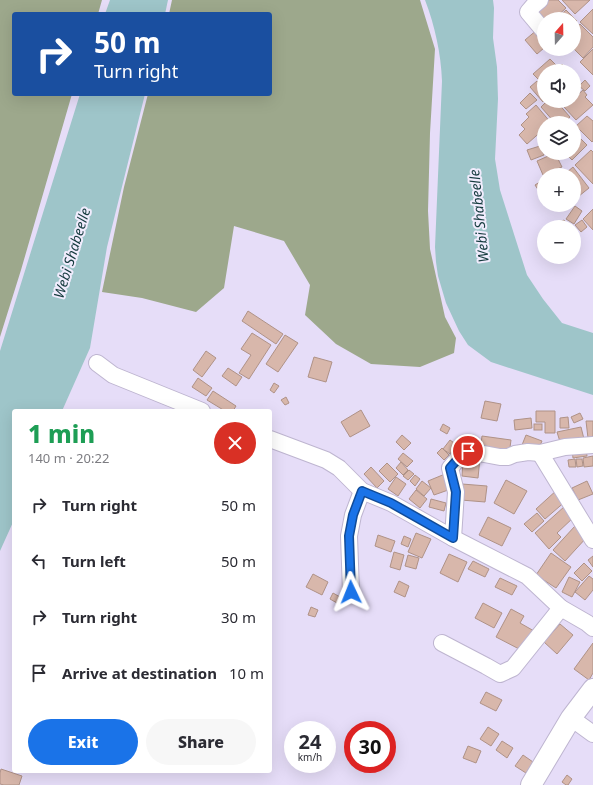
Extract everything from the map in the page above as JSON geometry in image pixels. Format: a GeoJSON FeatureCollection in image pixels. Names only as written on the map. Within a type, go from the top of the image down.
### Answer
{"type":"FeatureCollection","features":[{"type":"Feature","properties":{"kind":"street"},"geometry":{"type":"LineString","coordinates":[[537,23],[528,12],[540,0]]}},
{"type":"Feature","properties":{"kind":"street"},"geometry":{"type":"LineString","coordinates":[[97,363],[114,375],[197,409]]}},
{"type":"Feature","properties":{"kind":"street"},"geometry":{"type":"LineString","coordinates":[[272,440],[326,460],[339,468],[362,491],[391,503],[453,538],[527,576],[561,608],[593,628]]}},
{"type":"Feature","properties":{"kind":"street"},"geometry":{"type":"LineString","coordinates":[[453,538],[456,492],[450,468],[463,453],[468,451],[508,457],[515,454],[528,452],[540,453],[565,447],[593,445]]}},
{"type":"Feature","properties":{"kind":"street"},"geometry":{"type":"LineString","coordinates":[[540,453],[593,540]]}},
{"type":"Feature","properties":{"kind":"street"},"geometry":{"type":"LineString","coordinates":[[351,592],[349,536],[353,515],[362,491]]}},
{"type":"Feature","properties":{"kind":"street"},"geometry":{"type":"LineString","coordinates":[[442,643],[500,674],[513,668],[561,608]]}},
{"type":"Feature","properties":{"kind":"street"},"geometry":{"type":"LineString","coordinates":[[531,785],[571,718],[593,689]]}},
{"type":"Feature","properties":{"kind":"street"},"geometry":{"type":"LineString","coordinates":[[571,718],[593,734]]}},
{"type":"Feature","properties":{"kind":"shaded area"},"geometry":{"type":"Polygon","coordinates":[[[0,0],[102,0],[99,12],[12,12],[12,96],[71,96],[0,337],[0,0]]]}},
{"type":"Feature","properties":{"kind":"shaded area"},"geometry":{"type":"Polygon","coordinates":[[[172,0],[420,0],[435,49],[430,133],[428,211],[430,249],[445,317],[456,338],[454,353],[420,367],[371,364],[336,344],[305,315],[310,285],[284,241],[234,226],[224,288],[196,312],[142,298],[102,292],[124,187],[147,96],[272,96],[272,12],[169,12],[172,0]]]}},
{"type":"Feature","properties":{"kind":"water"},"geometry":{"type":"Polygon","coordinates":[[[110,0],[168,0],[165,12],[106,12],[110,0]]]}},
{"type":"Feature","properties":{"kind":"water","name":"Webi Shabeelle"},"geometry":{"type":"Polygon","coordinates":[[[425,0],[493,0],[493,38],[497,67],[498,99],[495,159],[500,190],[527,275],[543,299],[562,323],[593,333],[593,395],[491,362],[468,345],[459,331],[446,303],[438,276],[435,247],[442,81],[437,40],[425,0]]]}},
{"type":"Feature","properties":{"kind":"water","name":"Webi Shabeelle"},"geometry":{"type":"Polygon","coordinates":[[[79,96],[145,96],[107,247],[90,348],[63,409],[12,409],[12,524],[0,551],[0,351],[79,96]]]}},
{"type":"Feature","properties":{"kind":"building"},"geometry":{"type":"Polygon","coordinates":[[[545,0],[558,0],[566,8],[562,12],[537,12],[537,14],[532,11],[545,0]]]}},
{"type":"Feature","properties":{"kind":"building"},"geometry":{"type":"Polygon","coordinates":[[[562,0],[590,0],[577,12],[573,12],[562,0]]]}},
{"type":"Feature","properties":{"kind":"building"},"geometry":{"type":"Polygon","coordinates":[[[593,9],[593,34],[581,23],[581,21],[593,9]]]}},
{"type":"Feature","properties":{"kind":"building"},"geometry":{"type":"Polygon","coordinates":[[[581,25],[593,37],[593,47],[583,58],[581,56],[581,25]]]}},
{"type":"Feature","properties":{"kind":"building"},"geometry":{"type":"Polygon","coordinates":[[[537,30],[537,54],[525,40],[537,30]]]}},
{"type":"Feature","properties":{"kind":"building"},"geometry":{"type":"Polygon","coordinates":[[[593,49],[593,75],[580,62],[593,49]]]}},
{"type":"Feature","properties":{"kind":"building"},"geometry":{"type":"Polygon","coordinates":[[[550,59],[555,64],[544,64],[550,59]]]}},
{"type":"Feature","properties":{"kind":"building"},"geometry":{"type":"Polygon","coordinates":[[[537,70],[537,78],[533,74],[537,70]]]}},
{"type":"Feature","properties":{"kind":"building"},"geometry":{"type":"Polygon","coordinates":[[[585,80],[590,86],[585,91],[581,88],[581,84],[585,80]]]}},
{"type":"Feature","properties":{"kind":"building"},"geometry":{"type":"Polygon","coordinates":[[[537,81],[537,95],[530,87],[537,81]]]}},
{"type":"Feature","properties":{"kind":"building"},"geometry":{"type":"Polygon","coordinates":[[[583,90],[587,95],[585,97],[593,105],[581,116],[572,116],[565,108],[581,108],[581,92],[583,90]]]}},
{"type":"Feature","properties":{"kind":"building"},"geometry":{"type":"Polygon","coordinates":[[[530,93],[537,100],[526,109],[520,103],[530,93]]]}},
{"type":"Feature","properties":{"kind":"building"},"geometry":{"type":"Polygon","coordinates":[[[536,105],[545,116],[537,116],[537,135],[527,144],[519,135],[525,129],[521,125],[529,117],[526,114],[536,105]]]}},
{"type":"Feature","properties":{"kind":"building"},"geometry":{"type":"Polygon","coordinates":[[[542,108],[562,108],[569,116],[549,116],[542,108]]]}},
{"type":"Feature","properties":{"kind":"building"},"geometry":{"type":"Polygon","coordinates":[[[587,116],[593,121],[592,142],[581,131],[581,121],[587,116]]]}},
{"type":"Feature","properties":{"kind":"building"},"geometry":{"type":"Polygon","coordinates":[[[581,139],[587,145],[581,151],[581,139]]]}},
{"type":"Feature","properties":{"kind":"building"},"geometry":{"type":"Polygon","coordinates":[[[537,147],[537,158],[531,160],[527,150],[537,147]]]}},
{"type":"Feature","properties":{"kind":"building"},"geometry":{"type":"Polygon","coordinates":[[[591,150],[593,152],[593,184],[581,171],[581,168],[578,168],[575,165],[591,150]]]}},
{"type":"Feature","properties":{"kind":"building"},"geometry":{"type":"Polygon","coordinates":[[[558,160],[562,167],[540,168],[537,161],[558,160]]]}},
{"type":"Feature","properties":{"kind":"building"},"geometry":{"type":"Polygon","coordinates":[[[581,178],[589,188],[581,194],[581,178]]]}},
{"type":"Feature","properties":{"kind":"building"},"geometry":{"type":"Polygon","coordinates":[[[593,209],[593,230],[583,219],[593,209]]]}},
{"type":"Feature","properties":{"kind":"building"},"geometry":{"type":"Polygon","coordinates":[[[582,211],[576,220],[566,219],[571,212],[582,211]]]}},
{"type":"Feature","properties":{"kind":"building"},"geometry":{"type":"Polygon","coordinates":[[[582,220],[587,227],[581,232],[582,220]]]}},
{"type":"Feature","properties":{"kind":"building"},"geometry":{"type":"Polygon","coordinates":[[[248,311],[283,334],[276,344],[242,321],[248,311]]]}},
{"type":"Feature","properties":{"kind":"building"},"geometry":{"type":"Polygon","coordinates":[[[252,333],[271,345],[249,379],[239,373],[251,355],[241,349],[252,333]]]}},
{"type":"Feature","properties":{"kind":"building"},"geometry":{"type":"Polygon","coordinates":[[[285,335],[298,343],[278,372],[266,364],[285,335]]]}},
{"type":"Feature","properties":{"kind":"building"},"geometry":{"type":"Polygon","coordinates":[[[206,351],[216,358],[202,377],[193,370],[206,351]]]}},
{"type":"Feature","properties":{"kind":"building"},"geometry":{"type":"Polygon","coordinates":[[[314,357],[332,362],[326,382],[308,377],[314,357]]]}},
{"type":"Feature","properties":{"kind":"building"},"geometry":{"type":"Polygon","coordinates":[[[228,368],[242,377],[236,386],[222,376],[228,368]]]}},
{"type":"Feature","properties":{"kind":"building"},"geometry":{"type":"Polygon","coordinates":[[[198,378],[212,388],[206,396],[192,387],[198,378]]]}},
{"type":"Feature","properties":{"kind":"building"},"geometry":{"type":"Polygon","coordinates":[[[274,383],[279,386],[274,393],[270,390],[274,383]]]}},
{"type":"Feature","properties":{"kind":"building"},"geometry":{"type":"Polygon","coordinates":[[[213,391],[236,406],[234,409],[222,409],[207,400],[213,391]]]}},
{"type":"Feature","properties":{"kind":"building"},"geometry":{"type":"Polygon","coordinates":[[[286,397],[289,403],[285,405],[281,400],[286,397]]]}},
{"type":"Feature","properties":{"kind":"building"},"geometry":{"type":"Polygon","coordinates":[[[485,401],[501,404],[497,421],[481,418],[485,401]]]}},
{"type":"Feature","properties":{"kind":"building"},"geometry":{"type":"Polygon","coordinates":[[[361,410],[370,426],[350,437],[341,422],[361,410]]]}},
{"type":"Feature","properties":{"kind":"building"},"geometry":{"type":"Polygon","coordinates":[[[536,411],[555,411],[555,433],[545,433],[545,422],[536,422],[536,411]]]}},
{"type":"Feature","properties":{"kind":"building"},"geometry":{"type":"Polygon","coordinates":[[[580,413],[583,419],[574,423],[571,417],[580,413]]]}},
{"type":"Feature","properties":{"kind":"building"},"geometry":{"type":"Polygon","coordinates":[[[568,417],[569,428],[560,428],[560,418],[568,417]]]}},
{"type":"Feature","properties":{"kind":"building"},"geometry":{"type":"Polygon","coordinates":[[[531,418],[532,428],[515,430],[514,420],[531,418]]]}},
{"type":"Feature","properties":{"kind":"building"},"geometry":{"type":"Polygon","coordinates":[[[586,421],[593,421],[593,438],[588,438],[586,421]]]}},
{"type":"Feature","properties":{"kind":"building"},"geometry":{"type":"Polygon","coordinates":[[[443,424],[450,428],[447,434],[440,430],[443,424]]]}},
{"type":"Feature","properties":{"kind":"building"},"geometry":{"type":"Polygon","coordinates":[[[534,424],[542,424],[542,430],[534,430],[534,424]]]}},
{"type":"Feature","properties":{"kind":"building"},"geometry":{"type":"Polygon","coordinates":[[[581,427],[584,439],[561,445],[557,432],[581,427]]]}},
{"type":"Feature","properties":{"kind":"building"},"geometry":{"type":"Polygon","coordinates":[[[402,435],[411,443],[404,450],[396,442],[402,435]]]}},
{"type":"Feature","properties":{"kind":"building"},"geometry":{"type":"Polygon","coordinates":[[[526,435],[542,441],[538,450],[522,445],[526,435]]]}},
{"type":"Feature","properties":{"kind":"building"},"geometry":{"type":"Polygon","coordinates":[[[482,436],[511,440],[509,455],[480,451],[482,436]]]}},
{"type":"Feature","properties":{"kind":"building"},"geometry":{"type":"Polygon","coordinates":[[[450,440],[457,445],[450,454],[443,449],[450,440]]]}},
{"type":"Feature","properties":{"kind":"building"},"geometry":{"type":"Polygon","coordinates":[[[442,448],[449,455],[444,460],[437,453],[442,448]]]}},
{"type":"Feature","properties":{"kind":"building"},"geometry":{"type":"Polygon","coordinates":[[[586,448],[587,456],[573,458],[572,450],[586,448]]]}},
{"type":"Feature","properties":{"kind":"building"},"geometry":{"type":"Polygon","coordinates":[[[403,453],[413,461],[407,467],[398,459],[403,453]]]}},
{"type":"Feature","properties":{"kind":"building"},"geometry":{"type":"Polygon","coordinates":[[[593,456],[593,466],[584,467],[583,458],[593,456]]]}},
{"type":"Feature","properties":{"kind":"building"},"geometry":{"type":"Polygon","coordinates":[[[474,458],[480,458],[478,478],[462,476],[463,460],[473,461],[474,458]]]}},
{"type":"Feature","properties":{"kind":"building"},"geometry":{"type":"Polygon","coordinates":[[[575,459],[576,467],[569,467],[568,460],[575,459]]]}},
{"type":"Feature","properties":{"kind":"building"},"geometry":{"type":"Polygon","coordinates":[[[576,459],[582,459],[583,466],[577,467],[576,459]]]}},
{"type":"Feature","properties":{"kind":"building"},"geometry":{"type":"Polygon","coordinates":[[[401,462],[408,470],[403,475],[396,468],[401,462]]]}},
{"type":"Feature","properties":{"kind":"building"},"geometry":{"type":"Polygon","coordinates":[[[387,463],[398,474],[390,482],[379,471],[387,463]]]}},
{"type":"Feature","properties":{"kind":"building"},"geometry":{"type":"Polygon","coordinates":[[[371,467],[384,481],[377,488],[364,474],[371,467]]]}},
{"type":"Feature","properties":{"kind":"building"},"geometry":{"type":"Polygon","coordinates":[[[409,470],[414,474],[408,480],[403,476],[409,470]]]}},
{"type":"Feature","properties":{"kind":"building"},"geometry":{"type":"Polygon","coordinates":[[[445,474],[451,489],[434,495],[428,481],[445,474]]]}},
{"type":"Feature","properties":{"kind":"building"},"geometry":{"type":"Polygon","coordinates":[[[415,475],[420,479],[415,486],[410,481],[415,475]]]}},
{"type":"Feature","properties":{"kind":"building"},"geometry":{"type":"Polygon","coordinates":[[[396,477],[406,484],[398,496],[388,489],[396,477]]]}},
{"type":"Feature","properties":{"kind":"building"},"geometry":{"type":"Polygon","coordinates":[[[506,480],[527,491],[514,514],[494,503],[506,480]]]}},
{"type":"Feature","properties":{"kind":"building"},"geometry":{"type":"Polygon","coordinates":[[[422,481],[431,488],[424,496],[416,489],[422,481]]]}},
{"type":"Feature","properties":{"kind":"building"},"geometry":{"type":"Polygon","coordinates":[[[587,481],[593,494],[578,500],[572,488],[587,481]]]}},
{"type":"Feature","properties":{"kind":"building"},"geometry":{"type":"Polygon","coordinates":[[[462,484],[487,486],[485,502],[461,500],[462,484]]]}},
{"type":"Feature","properties":{"kind":"building"},"geometry":{"type":"Polygon","coordinates":[[[558,489],[567,500],[545,519],[536,509],[558,489]]]}},
{"type":"Feature","properties":{"kind":"building"},"geometry":{"type":"Polygon","coordinates":[[[416,490],[427,499],[420,508],[409,499],[416,490]]]}},
{"type":"Feature","properties":{"kind":"building"},"geometry":{"type":"Polygon","coordinates":[[[431,499],[446,503],[444,511],[429,507],[431,499]]]}},
{"type":"Feature","properties":{"kind":"building"},"geometry":{"type":"Polygon","coordinates":[[[565,506],[574,517],[557,533],[561,537],[549,549],[535,533],[565,506]]]}},
{"type":"Feature","properties":{"kind":"building"},"geometry":{"type":"Polygon","coordinates":[[[537,513],[544,521],[532,532],[524,524],[537,513]]]}},
{"type":"Feature","properties":{"kind":"building"},"geometry":{"type":"Polygon","coordinates":[[[488,517],[511,528],[502,546],[479,535],[488,517]]]}},
{"type":"Feature","properties":{"kind":"building"},"geometry":{"type":"Polygon","coordinates":[[[575,526],[587,537],[565,561],[553,550],[575,526]]]}},
{"type":"Feature","properties":{"kind":"building"},"geometry":{"type":"Polygon","coordinates":[[[416,533],[431,539],[422,558],[408,552],[416,533]]]}},
{"type":"Feature","properties":{"kind":"building"},"geometry":{"type":"Polygon","coordinates":[[[378,535],[395,541],[391,552],[375,546],[378,535]]]}},
{"type":"Feature","properties":{"kind":"building"},"geometry":{"type":"Polygon","coordinates":[[[404,536],[411,539],[408,547],[401,544],[404,536]]]}},
{"type":"Feature","properties":{"kind":"building"},"geometry":{"type":"Polygon","coordinates":[[[394,552],[404,555],[400,570],[390,567],[394,552]]]}},
{"type":"Feature","properties":{"kind":"building"},"geometry":{"type":"Polygon","coordinates":[[[551,553],[571,567],[556,588],[536,575],[551,553]]]}},
{"type":"Feature","properties":{"kind":"building"},"geometry":{"type":"Polygon","coordinates":[[[449,554],[467,562],[458,582],[440,573],[449,554]]]}},
{"type":"Feature","properties":{"kind":"building"},"geometry":{"type":"Polygon","coordinates":[[[408,555],[419,558],[416,569],[405,566],[408,555]]]}},
{"type":"Feature","properties":{"kind":"building"},"geometry":{"type":"Polygon","coordinates":[[[593,556],[593,567],[588,560],[593,556]]]}},
{"type":"Feature","properties":{"kind":"building"},"geometry":{"type":"Polygon","coordinates":[[[473,561],[489,569],[485,577],[468,569],[473,561]]]}},
{"type":"Feature","properties":{"kind":"building"},"geometry":{"type":"Polygon","coordinates":[[[584,563],[592,571],[582,581],[574,573],[584,563]]]}},
{"type":"Feature","properties":{"kind":"building"},"geometry":{"type":"Polygon","coordinates":[[[313,574],[328,582],[322,595],[306,587],[313,574]]]}},
{"type":"Feature","properties":{"kind":"building"},"geometry":{"type":"Polygon","coordinates":[[[589,576],[593,579],[593,590],[585,600],[575,592],[589,576]]]}},
{"type":"Feature","properties":{"kind":"building"},"geometry":{"type":"Polygon","coordinates":[[[569,577],[580,582],[572,597],[562,592],[569,577]]]}},
{"type":"Feature","properties":{"kind":"building"},"geometry":{"type":"Polygon","coordinates":[[[500,578],[517,586],[512,595],[495,587],[500,578]]]}},
{"type":"Feature","properties":{"kind":"building"},"geometry":{"type":"Polygon","coordinates":[[[399,581],[409,586],[405,597],[394,592],[399,581]]]}},
{"type":"Feature","properties":{"kind":"building"},"geometry":{"type":"Polygon","coordinates":[[[333,593],[340,597],[337,603],[330,599],[333,593]]]}},
{"type":"Feature","properties":{"kind":"building"},"geometry":{"type":"Polygon","coordinates":[[[483,603],[502,613],[494,628],[475,618],[483,603]]]}},
{"type":"Feature","properties":{"kind":"building"},"geometry":{"type":"Polygon","coordinates":[[[311,607],[318,610],[315,617],[308,615],[311,607]]]}},
{"type":"Feature","properties":{"kind":"building"},"geometry":{"type":"Polygon","coordinates":[[[511,609],[524,616],[520,623],[534,631],[523,651],[496,637],[511,609]]]}},
{"type":"Feature","properties":{"kind":"building"},"geometry":{"type":"Polygon","coordinates":[[[560,624],[573,635],[557,654],[544,642],[560,624]]]}},
{"type":"Feature","properties":{"kind":"building"},"geometry":{"type":"Polygon","coordinates":[[[593,643],[593,673],[589,680],[574,669],[593,643]]]}},
{"type":"Feature","properties":{"kind":"building"},"geometry":{"type":"Polygon","coordinates":[[[486,692],[502,700],[496,711],[480,703],[486,692]]]}},
{"type":"Feature","properties":{"kind":"building"},"geometry":{"type":"Polygon","coordinates":[[[488,727],[499,734],[491,746],[480,739],[488,727]]]}},
{"type":"Feature","properties":{"kind":"building"},"geometry":{"type":"Polygon","coordinates":[[[502,741],[513,748],[507,758],[496,750],[502,741]]]}},
{"type":"Feature","properties":{"kind":"building"},"geometry":{"type":"Polygon","coordinates":[[[468,746],[481,751],[476,763],[463,758],[468,746]]]}},
{"type":"Feature","properties":{"kind":"building"},"geometry":{"type":"Polygon","coordinates":[[[523,755],[533,762],[526,773],[515,766],[523,755]]]}},
{"type":"Feature","properties":{"kind":"building"},"geometry":{"type":"Polygon","coordinates":[[[1,769],[22,776],[19,785],[0,784],[1,769]]]}},
{"type":"Feature","properties":{"kind":"building"},"geometry":{"type":"Polygon","coordinates":[[[567,775],[572,779],[568,785],[566,785],[562,782],[567,775]]]}},
{"type":"Feature","properties":{"kind":"route"},"geometry":{"type":"LineString","coordinates":[[351,592],[349,536],[353,515],[362,491],[391,503],[453,538],[456,492],[450,468],[463,453],[468,451]]}}]}
